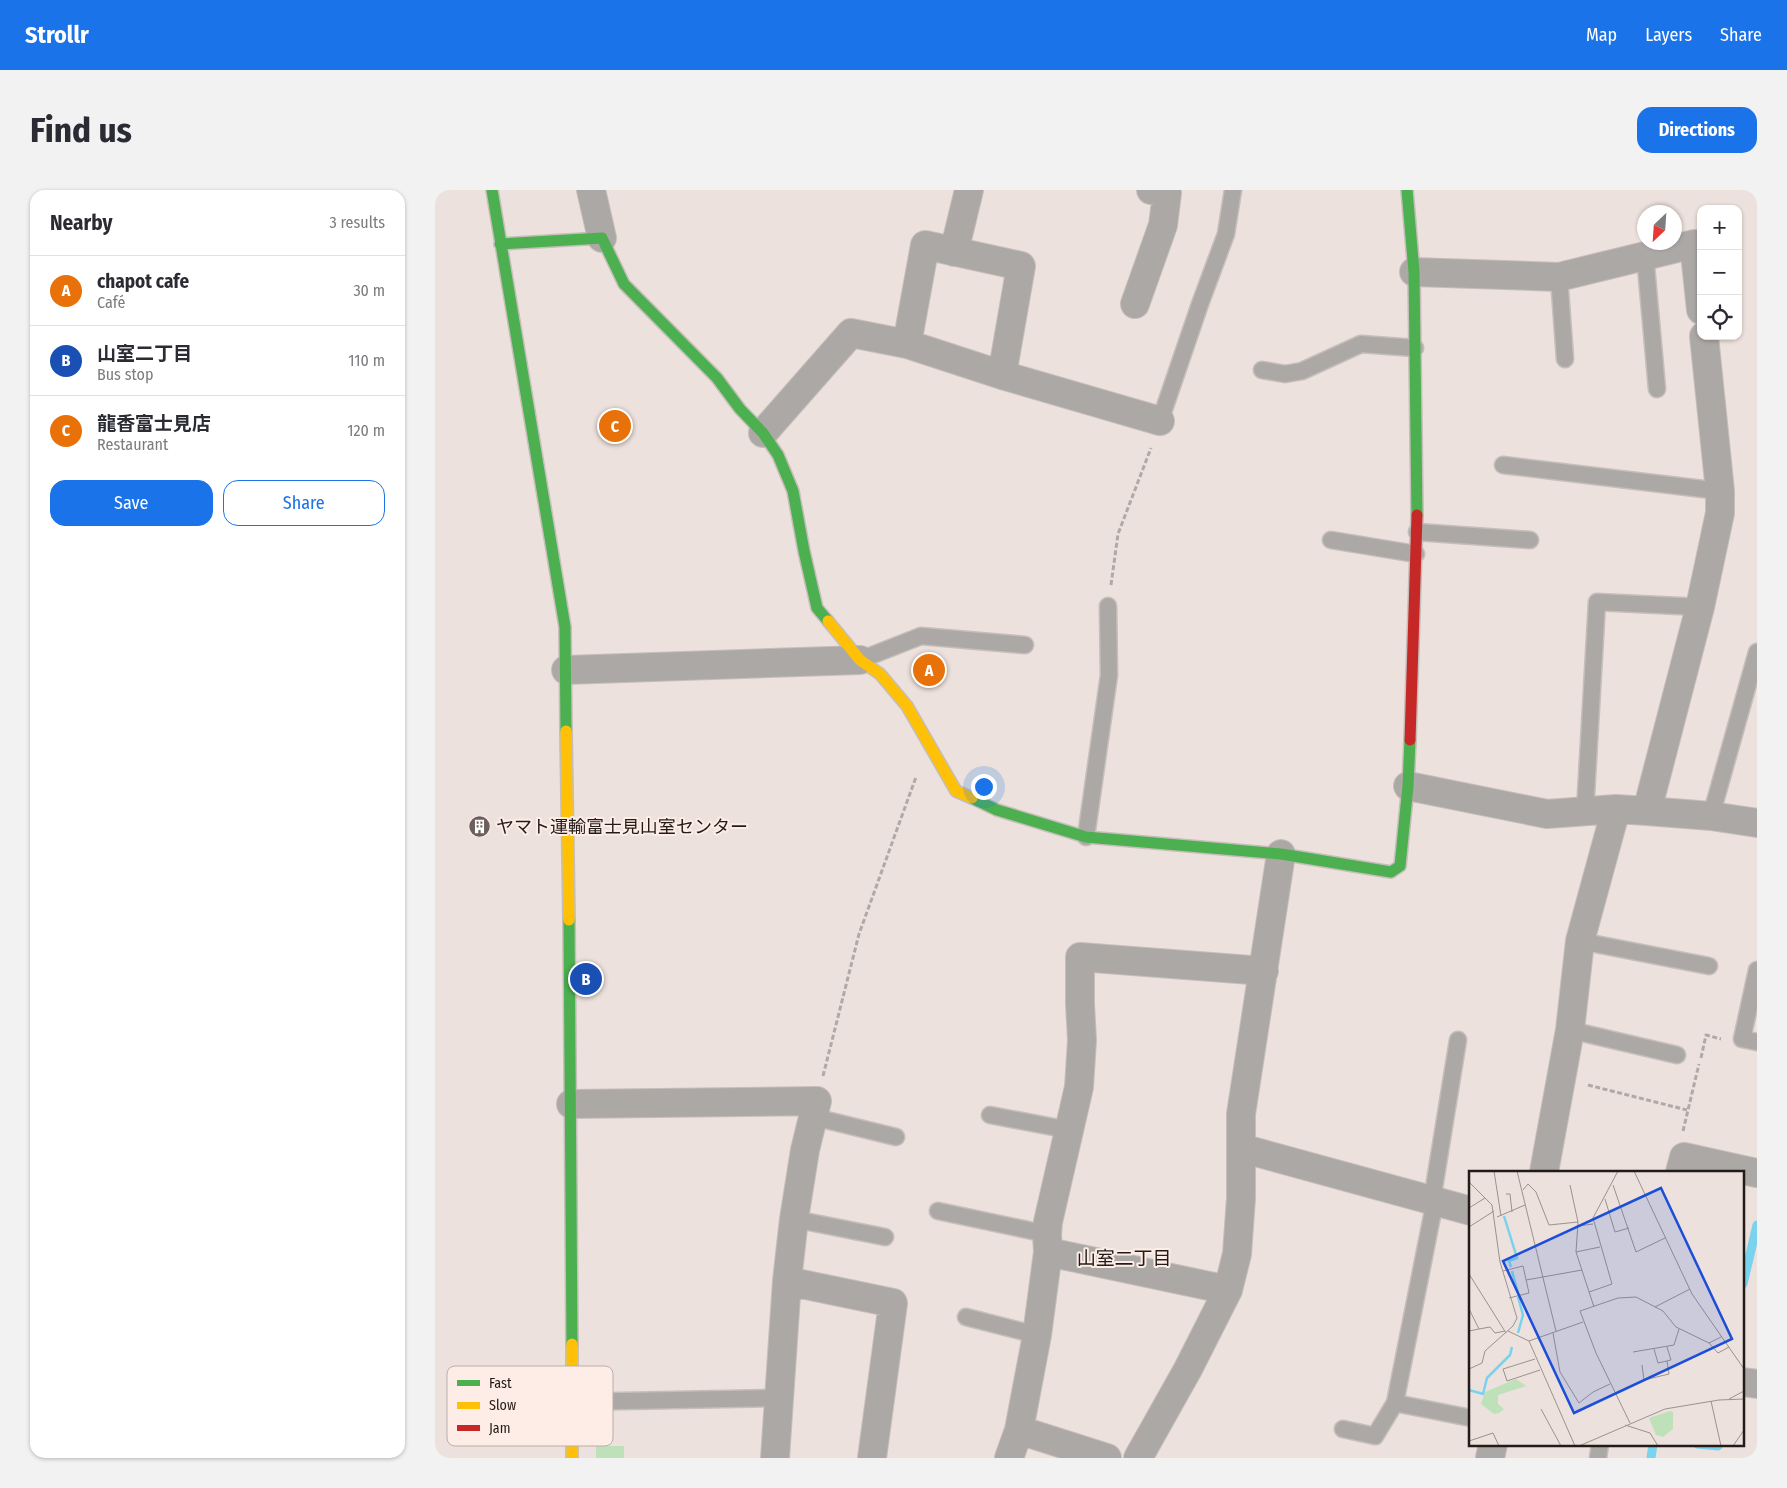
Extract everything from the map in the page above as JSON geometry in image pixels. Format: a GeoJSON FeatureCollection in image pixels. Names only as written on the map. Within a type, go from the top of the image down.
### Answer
{"type":"FeatureCollection","features":[{"type":"Feature","properties":{"kind":"street"},"geometry":{"type":"LineString","coordinates":[[492,190],[565,626],[571,1104],[571,1366]]}},
{"type":"Feature","properties":{"kind":"street"},"geometry":{"type":"LineString","coordinates":[[591,190],[603,238],[623,284],[717,378],[740,409],[763,433],[779,455],[793,491],[817,608],[860,660],[880,674],[907,706],[956,791],[997,810],[1086,837],[1281,854],[1391,872],[1400,866],[1408,786],[1417,532],[1414,272],[1407,190]]}},
{"type":"Feature","properties":{"kind":"street"},"geometry":{"type":"LineString","coordinates":[[954,252],[969,190]]}},
{"type":"Feature","properties":{"kind":"street"},"geometry":{"type":"LineString","coordinates":[[1135,304],[1163,225],[1162,191]]}},
{"type":"Feature","properties":{"kind":"street"},"geometry":{"type":"LineString","coordinates":[[500,244],[603,238]]}},
{"type":"Feature","properties":{"kind":"street"},"geometry":{"type":"LineString","coordinates":[[1414,272],[1559,277],[1694,244],[1699,295]]}},
{"type":"Feature","properties":{"kind":"street"},"geometry":{"type":"LineString","coordinates":[[907,344],[925,245],[1021,266],[1002,375]]}},
{"type":"Feature","properties":{"kind":"street"},"geometry":{"type":"LineString","coordinates":[[763,433],[851,333],[907,344],[1002,375],[1160,421]]}},
{"type":"Feature","properties":{"kind":"street"},"geometry":{"type":"LineString","coordinates":[[1647,811],[1700,607],[1720,513],[1720,490],[1704,340]]}},
{"type":"Feature","properties":{"kind":"street"},"geometry":{"type":"LineString","coordinates":[[566,670],[860,660]]}},
{"type":"Feature","properties":{"kind":"street"},"geometry":{"type":"LineString","coordinates":[[1408,786],[1547,814],[1616,809],[1711,816],[1757,823]]}},
{"type":"Feature","properties":{"kind":"street"},"geometry":{"type":"LineString","coordinates":[[1544,1171],[1570,1030],[1580,941],[1616,809]]}},
{"type":"Feature","properties":{"kind":"street"},"geometry":{"type":"LineString","coordinates":[[1138,1458],[1188,1369],[1228,1290],[1237,1254],[1241,1198],[1241,1114],[1281,854]]}},
{"type":"Feature","properties":{"kind":"street"},"geometry":{"type":"LineString","coordinates":[[1009,1458],[1019,1430],[1037,1335],[1048,1222],[1079,1087],[1082,1040],[1080,957],[1264,971]]}},
{"type":"Feature","properties":{"kind":"street"},"geometry":{"type":"LineString","coordinates":[[571,1104],[815,1109],[805,1150],[794,1218],[787,1281],[775,1458]]}},
{"type":"Feature","properties":{"kind":"street"},"geometry":{"type":"LineString","coordinates":[[1241,1148],[1469,1210]]}},
{"type":"Feature","properties":{"kind":"street"},"geometry":{"type":"LineString","coordinates":[[1682,1165],[1738,1171]]}},
{"type":"Feature","properties":{"kind":"street"},"geometry":{"type":"LineString","coordinates":[[1047,1243],[1228,1290]]}},
{"type":"Feature","properties":{"kind":"street"},"geometry":{"type":"LineString","coordinates":[[787,1281],[893,1303],[872,1458]]}},
{"type":"Feature","properties":{"kind":"street"},"geometry":{"type":"LineString","coordinates":[[1019,1430],[1107,1458]]}},
{"type":"Feature","properties":{"kind":"lane"},"geometry":{"type":"LineString","coordinates":[[1160,421],[1226,234],[1233,190]]}},
{"type":"Feature","properties":{"kind":"lane"},"geometry":{"type":"LineString","coordinates":[[1645,255],[1657,389]]}},
{"type":"Feature","properties":{"kind":"lane"},"geometry":{"type":"LineString","coordinates":[[1559,277],[1565,359]]}},
{"type":"Feature","properties":{"kind":"lane"},"geometry":{"type":"LineString","coordinates":[[1262,370],[1285,374],[1302,371],[1361,344],[1415,348]]}},
{"type":"Feature","properties":{"kind":"lane"},"geometry":{"type":"LineString","coordinates":[[1503,465],[1720,490]]}},
{"type":"Feature","properties":{"kind":"lane"},"geometry":{"type":"LineString","coordinates":[[1417,532],[1530,540]]}},
{"type":"Feature","properties":{"kind":"lane"},"geometry":{"type":"LineString","coordinates":[[1331,540],[1416,554]]}},
{"type":"Feature","properties":{"kind":"lane"},"geometry":{"type":"LineString","coordinates":[[1585,812],[1597,602],[1700,607]]}},
{"type":"Feature","properties":{"kind":"lane"},"geometry":{"type":"LineString","coordinates":[[1086,837],[1109,675],[1108,606]]}},
{"type":"Feature","properties":{"kind":"lane"},"geometry":{"type":"LineString","coordinates":[[860,660],[921,636],[1025,645]]}},
{"type":"Feature","properties":{"kind":"lane"},"geometry":{"type":"LineString","coordinates":[[1711,816],[1757,652]]}},
{"type":"Feature","properties":{"kind":"lane"},"geometry":{"type":"LineString","coordinates":[[1580,941],[1709,966]]}},
{"type":"Feature","properties":{"kind":"lane"},"geometry":{"type":"LineString","coordinates":[[1749,1041],[1757,970]]}},
{"type":"Feature","properties":{"kind":"lane"},"geometry":{"type":"LineString","coordinates":[[1570,1030],[1677,1055]]}},
{"type":"Feature","properties":{"kind":"lane"},"geometry":{"type":"LineString","coordinates":[[1343,1430],[1375,1436],[1395,1403],[1433,1201],[1458,1040]]}},
{"type":"Feature","properties":{"kind":"lane"},"geometry":{"type":"LineString","coordinates":[[815,1109],[896,1137]]}},
{"type":"Feature","properties":{"kind":"lane"},"geometry":{"type":"LineString","coordinates":[[990,1115],[1069,1130]]}},
{"type":"Feature","properties":{"kind":"lane"},"geometry":{"type":"LineString","coordinates":[[938,1211],[1047,1243]]}},
{"type":"Feature","properties":{"kind":"lane"},"geometry":{"type":"LineString","coordinates":[[794,1218],[885,1237]]}},
{"type":"Feature","properties":{"kind":"lane"},"geometry":{"type":"LineString","coordinates":[[966,1317],[1037,1335]]}},
{"type":"Feature","properties":{"kind":"lane"},"geometry":{"type":"LineString","coordinates":[[613,1401],[779,1398]]}},
{"type":"Feature","properties":{"kind":"lane"},"geometry":{"type":"LineString","coordinates":[[1395,1403],[1469,1418]]}},
{"type":"Feature","properties":{"kind":"path"},"geometry":{"type":"LineString","coordinates":[[1108,606],[1118,534],[1160,421]]}},
{"type":"Feature","properties":{"kind":"path"},"geometry":{"type":"LineString","coordinates":[[815,1109],[859,934],[929,742]]}},
{"type":"Feature","properties":{"kind":"path"},"geometry":{"type":"LineString","coordinates":[[1682,1165],[1679,1145],[1706,1035],[1728,1041],[1749,1041]]}},
{"type":"Feature","properties":{"kind":"path"},"geometry":{"type":"LineString","coordinates":[[1561,1078],[1687,1110]]}},
{"type":"Feature","properties":{"kind":"green space"},"geometry":{"type":"Polygon","coordinates":[[[596,1446],[624,1446],[624,1458],[596,1458],[596,1446]]]}},
{"type":"Feature","properties":{"kind":"waterway"},"geometry":{"type":"LineString","coordinates":[[1745,1276],[1757,1225]]}},
{"type":"Feature","properties":{"kind":"waterway"},"geometry":{"type":"LineString","coordinates":[[1651,1458],[1653,1446]]}},
{"type":"Feature","properties":{"kind":"traffic: fast"},"geometry":{"type":"LineString","coordinates":[[492,190],[565,627],[566,731]]}},
{"type":"Feature","properties":{"kind":"traffic: fast"},"geometry":{"type":"LineString","coordinates":[[1407,190],[1414,272],[1417,515]]}},
{"type":"Feature","properties":{"kind":"traffic: fast"},"geometry":{"type":"LineString","coordinates":[[500,244],[602,238],[624,284],[717,378],[740,409],[763,433],[778,455],[793,491],[817,608],[828,621]]}},
{"type":"Feature","properties":{"kind":"traffic: fast"},"geometry":{"type":"LineString","coordinates":[[972,798],[997,810],[1086,837],[1281,854],[1391,872],[1400,866],[1408,786],[1410,740]]}},
{"type":"Feature","properties":{"kind":"traffic: fast"},"geometry":{"type":"LineString","coordinates":[[569,920],[572,1344]]}},
{"type":"Feature","properties":{"kind":"traffic: slow"},"geometry":{"type":"LineString","coordinates":[[828,621],[860,660],[880,674],[907,706],[956,791],[972,798]]}},
{"type":"Feature","properties":{"kind":"traffic: slow"},"geometry":{"type":"LineString","coordinates":[[566,731],[569,920]]}},
{"type":"Feature","properties":{"kind":"traffic: slow"},"geometry":{"type":"LineString","coordinates":[[572,1344],[572,1366]]}},
{"type":"Feature","properties":{"kind":"traffic: slow"},"geometry":{"type":"LineString","coordinates":[[572,1446],[572,1458]]}},
{"type":"Feature","properties":{"kind":"traffic: jam"},"geometry":{"type":"LineString","coordinates":[[1410,740],[1417,515]]}},
{"type":"Feature","properties":{"kind":"place","name":"龍香富士見店"},"geometry":{"type":"Point","coordinates":[615,426]}},
{"type":"Feature","properties":{"kind":"place","name":"chapot cafe"},"geometry":{"type":"Point","coordinates":[929,670]}},
{"type":"Feature","properties":{"kind":"place","name":"ヤマト運輸富士見山室センター"},"geometry":{"type":"Point","coordinates":[480,827]}},
{"type":"Feature","properties":{"kind":"place","name":"山室二丁目"},"geometry":{"type":"Point","coordinates":[586,979]}},
{"type":"Feature","properties":{"kind":"district","name":"山室二丁目"},"geometry":{"type":"Point","coordinates":[1124,1258]}}]}
